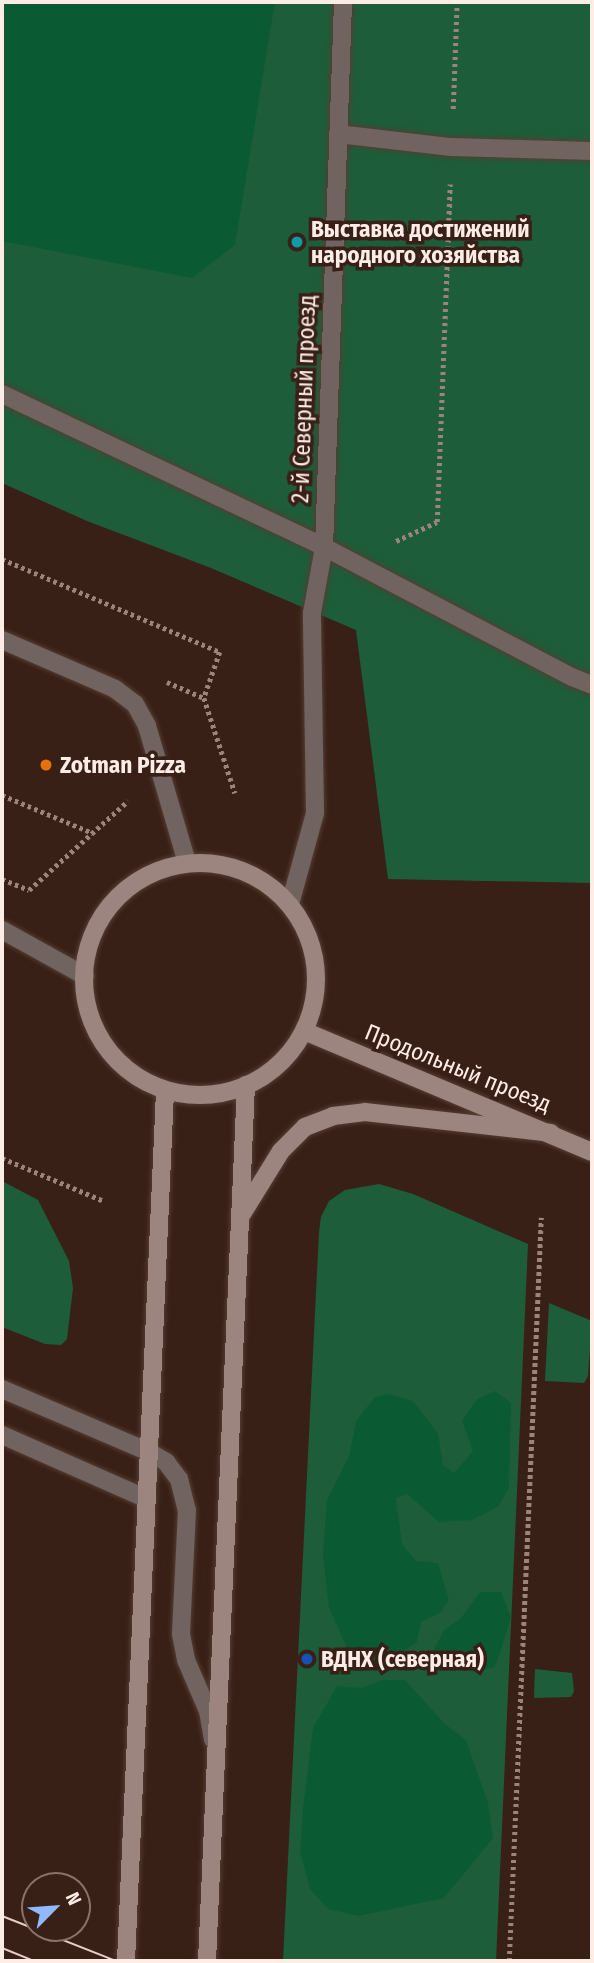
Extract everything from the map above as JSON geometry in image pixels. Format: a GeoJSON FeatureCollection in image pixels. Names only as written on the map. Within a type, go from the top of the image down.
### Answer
{"type":"FeatureCollection","features":[{"type":"Feature","properties":{"kind":"main road"},"geometry":{"type":"LineString","coordinates":[[187,863],[225,865],[261,879],[290,904],[307,933],[316,966],[314,1000],[304,1031],[289,1054],[269,1072],[246,1085],[223,1093],[199,1095],[165,1091],[120,1062],[100,1037],[88,1007],[85,976],[90,943],[103,914],[126,889],[154,872],[187,863]]}},
{"type":"Feature","properties":{"kind":"main road","name":"Продольный проезд"},"geometry":{"type":"LineString","coordinates":[[304,1031],[592,1152]]}},
{"type":"Feature","properties":{"kind":"main road"},"geometry":{"type":"LineString","coordinates":[[206,1961],[246,1085]]}},
{"type":"Feature","properties":{"kind":"main road"},"geometry":{"type":"LineString","coordinates":[[126,1961],[165,1091]]}},
{"type":"Feature","properties":{"kind":"main road"},"geometry":{"type":"LineString","coordinates":[[240,1217],[281,1151],[305,1128],[333,1116],[365,1112],[551,1133]]}},
{"type":"Feature","properties":{"kind":"street","name":"2-й Северный проезд"},"geometry":{"type":"LineString","coordinates":[[290,904],[315,813],[312,613],[324,547],[343,2]]}},
{"type":"Feature","properties":{"kind":"street"},"geometry":{"type":"LineString","coordinates":[[338,134],[451,147],[592,151]]}},
{"type":"Feature","properties":{"kind":"street"},"geometry":{"type":"LineString","coordinates":[[2,394],[324,547],[592,685]]}},
{"type":"Feature","properties":{"kind":"street"},"geometry":{"type":"LineString","coordinates":[[2,640],[116,689],[135,704],[147,726],[187,863]]}},
{"type":"Feature","properties":{"kind":"street"},"geometry":{"type":"LineString","coordinates":[[2,930],[85,976]]}},
{"type":"Feature","properties":{"kind":"street"},"geometry":{"type":"LineString","coordinates":[[2,1389],[149,1452],[173,1471],[185,1499],[187,1521],[181,1634],[186,1660],[208,1712],[214,1755]]}},
{"type":"Feature","properties":{"kind":"street"},"geometry":{"type":"LineString","coordinates":[[2,1435],[147,1499]]}},
{"type":"Feature","properties":{"kind":"path"},"geometry":{"type":"LineString","coordinates":[[352,562],[437,522],[457,2]]}},
{"type":"Feature","properties":{"kind":"path"},"geometry":{"type":"LineString","coordinates":[[2,559],[220,652],[204,698]]}},
{"type":"Feature","properties":{"kind":"path"},"geometry":{"type":"LineString","coordinates":[[2,795],[93,833]]}},
{"type":"Feature","properties":{"kind":"path"},"geometry":{"type":"LineString","coordinates":[[2,879],[29,890],[128,802]]}},
{"type":"Feature","properties":{"kind":"path"},"geometry":{"type":"LineString","coordinates":[[2,1158],[104,1202]]}},
{"type":"Feature","properties":{"kind":"path"},"geometry":{"type":"LineString","coordinates":[[509,1961],[541,1218]]}},
{"type":"Feature","properties":{"kind":"green space","name":"Выставка достижений народного хозяйства"},"geometry":{"type":"Polygon","coordinates":[[[2,2],[592,2],[592,883],[388,879],[356,630],[211,568],[87,521],[2,483],[2,2]]]}},
{"type":"Feature","properties":{"kind":"green space"},"geometry":{"type":"Polygon","coordinates":[[[2,2],[275,2],[235,245],[192,278],[2,241],[2,2]]]}},
{"type":"Feature","properties":{"kind":"green space"},"geometry":{"type":"Polygon","coordinates":[[[2,1181],[38,1200],[69,1261],[73,1288],[67,1339],[61,1345],[45,1344],[2,1327],[2,1181]]]}},
{"type":"Feature","properties":{"kind":"green space"},"geometry":{"type":"Polygon","coordinates":[[[379,1184],[413,1194],[528,1244],[496,1961],[283,1961],[319,1232],[321,1217],[329,1201],[345,1190],[379,1184]]]}},
{"type":"Feature","properties":{"kind":"green space"},"geometry":{"type":"Polygon","coordinates":[[[549,1303],[592,1321],[588,1376],[584,1383],[545,1381],[549,1303]]]}},
{"type":"Feature","properties":{"kind":"green space"},"geometry":{"type":"Polygon","coordinates":[[[495,1391],[511,1403],[509,1488],[498,1507],[472,1520],[439,1522],[407,1494],[396,1498],[402,1544],[416,1561],[438,1563],[449,1600],[440,1613],[421,1622],[417,1642],[398,1655],[373,1662],[346,1646],[329,1608],[323,1556],[327,1500],[349,1456],[356,1421],[375,1397],[389,1394],[413,1401],[438,1433],[443,1465],[454,1473],[473,1451],[462,1421],[477,1399],[495,1391]]]}},
{"type":"Feature","properties":{"kind":"green space"},"geometry":{"type":"Polygon","coordinates":[[[480,1592],[501,1592],[511,1618],[499,1656],[494,1668],[451,1671],[434,1649],[444,1630],[461,1618],[480,1592]]]}},
{"type":"Feature","properties":{"kind":"green space"},"geometry":{"type":"Polygon","coordinates":[[[535,1669],[572,1673],[574,1691],[571,1697],[534,1698],[535,1669]]]}},
{"type":"Feature","properties":{"kind":"green space"},"geometry":{"type":"Polygon","coordinates":[[[382,1680],[405,1680],[445,1724],[466,1740],[488,1803],[493,1838],[444,1898],[359,1916],[328,1909],[310,1889],[300,1852],[303,1808],[313,1728],[337,1686],[361,1688],[382,1680]]]}},
{"type":"Feature","properties":{"kind":"tram line"},"geometry":{"type":"LineString","coordinates":[[2,1916],[116,1961]]}},
{"type":"Feature","properties":{"kind":"tram line"},"geometry":{"type":"LineString","coordinates":[[2,1948],[35,1961]]}},
{"type":"Feature","properties":{"kind":"place","name":"Выставка достижений народного хозяйства"},"geometry":{"type":"Point","coordinates":[297,242]}},
{"type":"Feature","properties":{"kind":"place","name":"Zotman Pizza"},"geometry":{"type":"Point","coordinates":[46,765]}},
{"type":"Feature","properties":{"kind":"place","name":"ВДНХ (северная)"},"geometry":{"type":"Point","coordinates":[307,1659]}}]}
